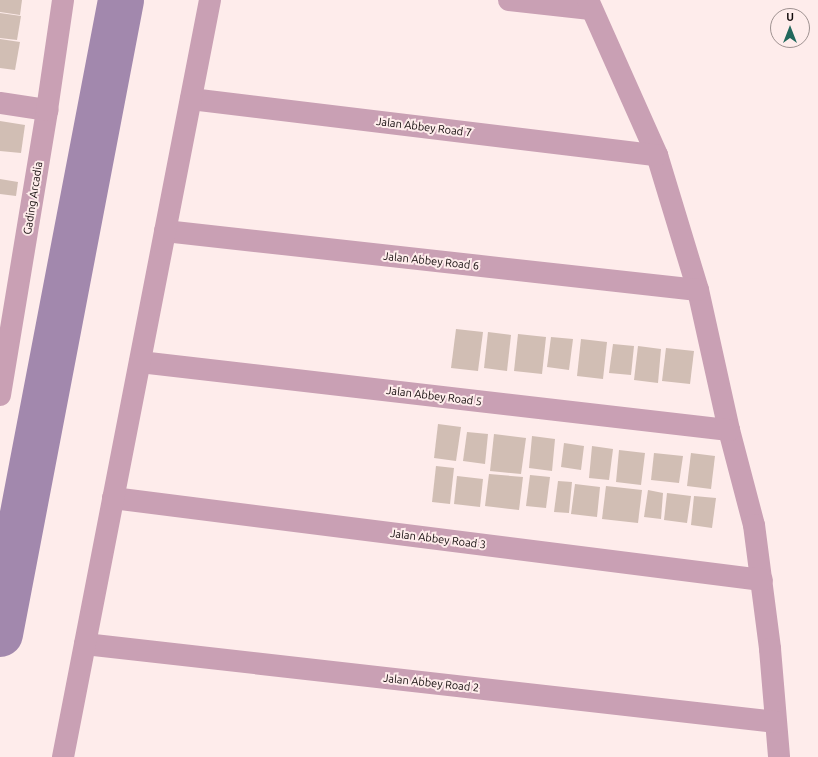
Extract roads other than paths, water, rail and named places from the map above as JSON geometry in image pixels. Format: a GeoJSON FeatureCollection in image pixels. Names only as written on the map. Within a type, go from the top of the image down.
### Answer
{"type":"FeatureCollection","features":[{"type":"Feature","properties":{"kind":"street","name":"Gading Arcadia"},"geometry":{"type":"LineString","coordinates":[[0,395],[64,0]]}},
{"type":"Feature","properties":{"kind":"street"},"geometry":{"type":"LineString","coordinates":[[63,757],[210,0]]}},
{"type":"Feature","properties":{"kind":"street"},"geometry":{"type":"LineString","coordinates":[[509,0],[590,4],[657,155],[698,290],[729,430],[754,525],[762,580],[779,757]]}},
{"type":"Feature","properties":{"kind":"street","name":"Jalan Abbey Road 7"},"geometry":{"type":"LineString","coordinates":[[191,100],[657,155]]}},
{"type":"Feature","properties":{"kind":"street"},"geometry":{"type":"LineString","coordinates":[[0,103],[47,110]]}},
{"type":"Feature","properties":{"kind":"street","name":"Jalan Abbey Road 6"},"geometry":{"type":"LineString","coordinates":[[165,231],[698,290]]}},
{"type":"Feature","properties":{"kind":"street","name":"Jalan Abbey Road 5"},"geometry":{"type":"LineString","coordinates":[[140,362],[729,430]]}},
{"type":"Feature","properties":{"kind":"street","name":"Jalan Abbey Road 3"},"geometry":{"type":"LineString","coordinates":[[113,498],[762,580]]}},
{"type":"Feature","properties":{"kind":"street","name":"Jalan Abbey Road 2"},"geometry":{"type":"LineString","coordinates":[[85,644],[776,722]]}},
{"type":"Feature","properties":{"kind":"waterway"},"geometry":{"type":"LineString","coordinates":[[0,634],[121,0]]}}]}
